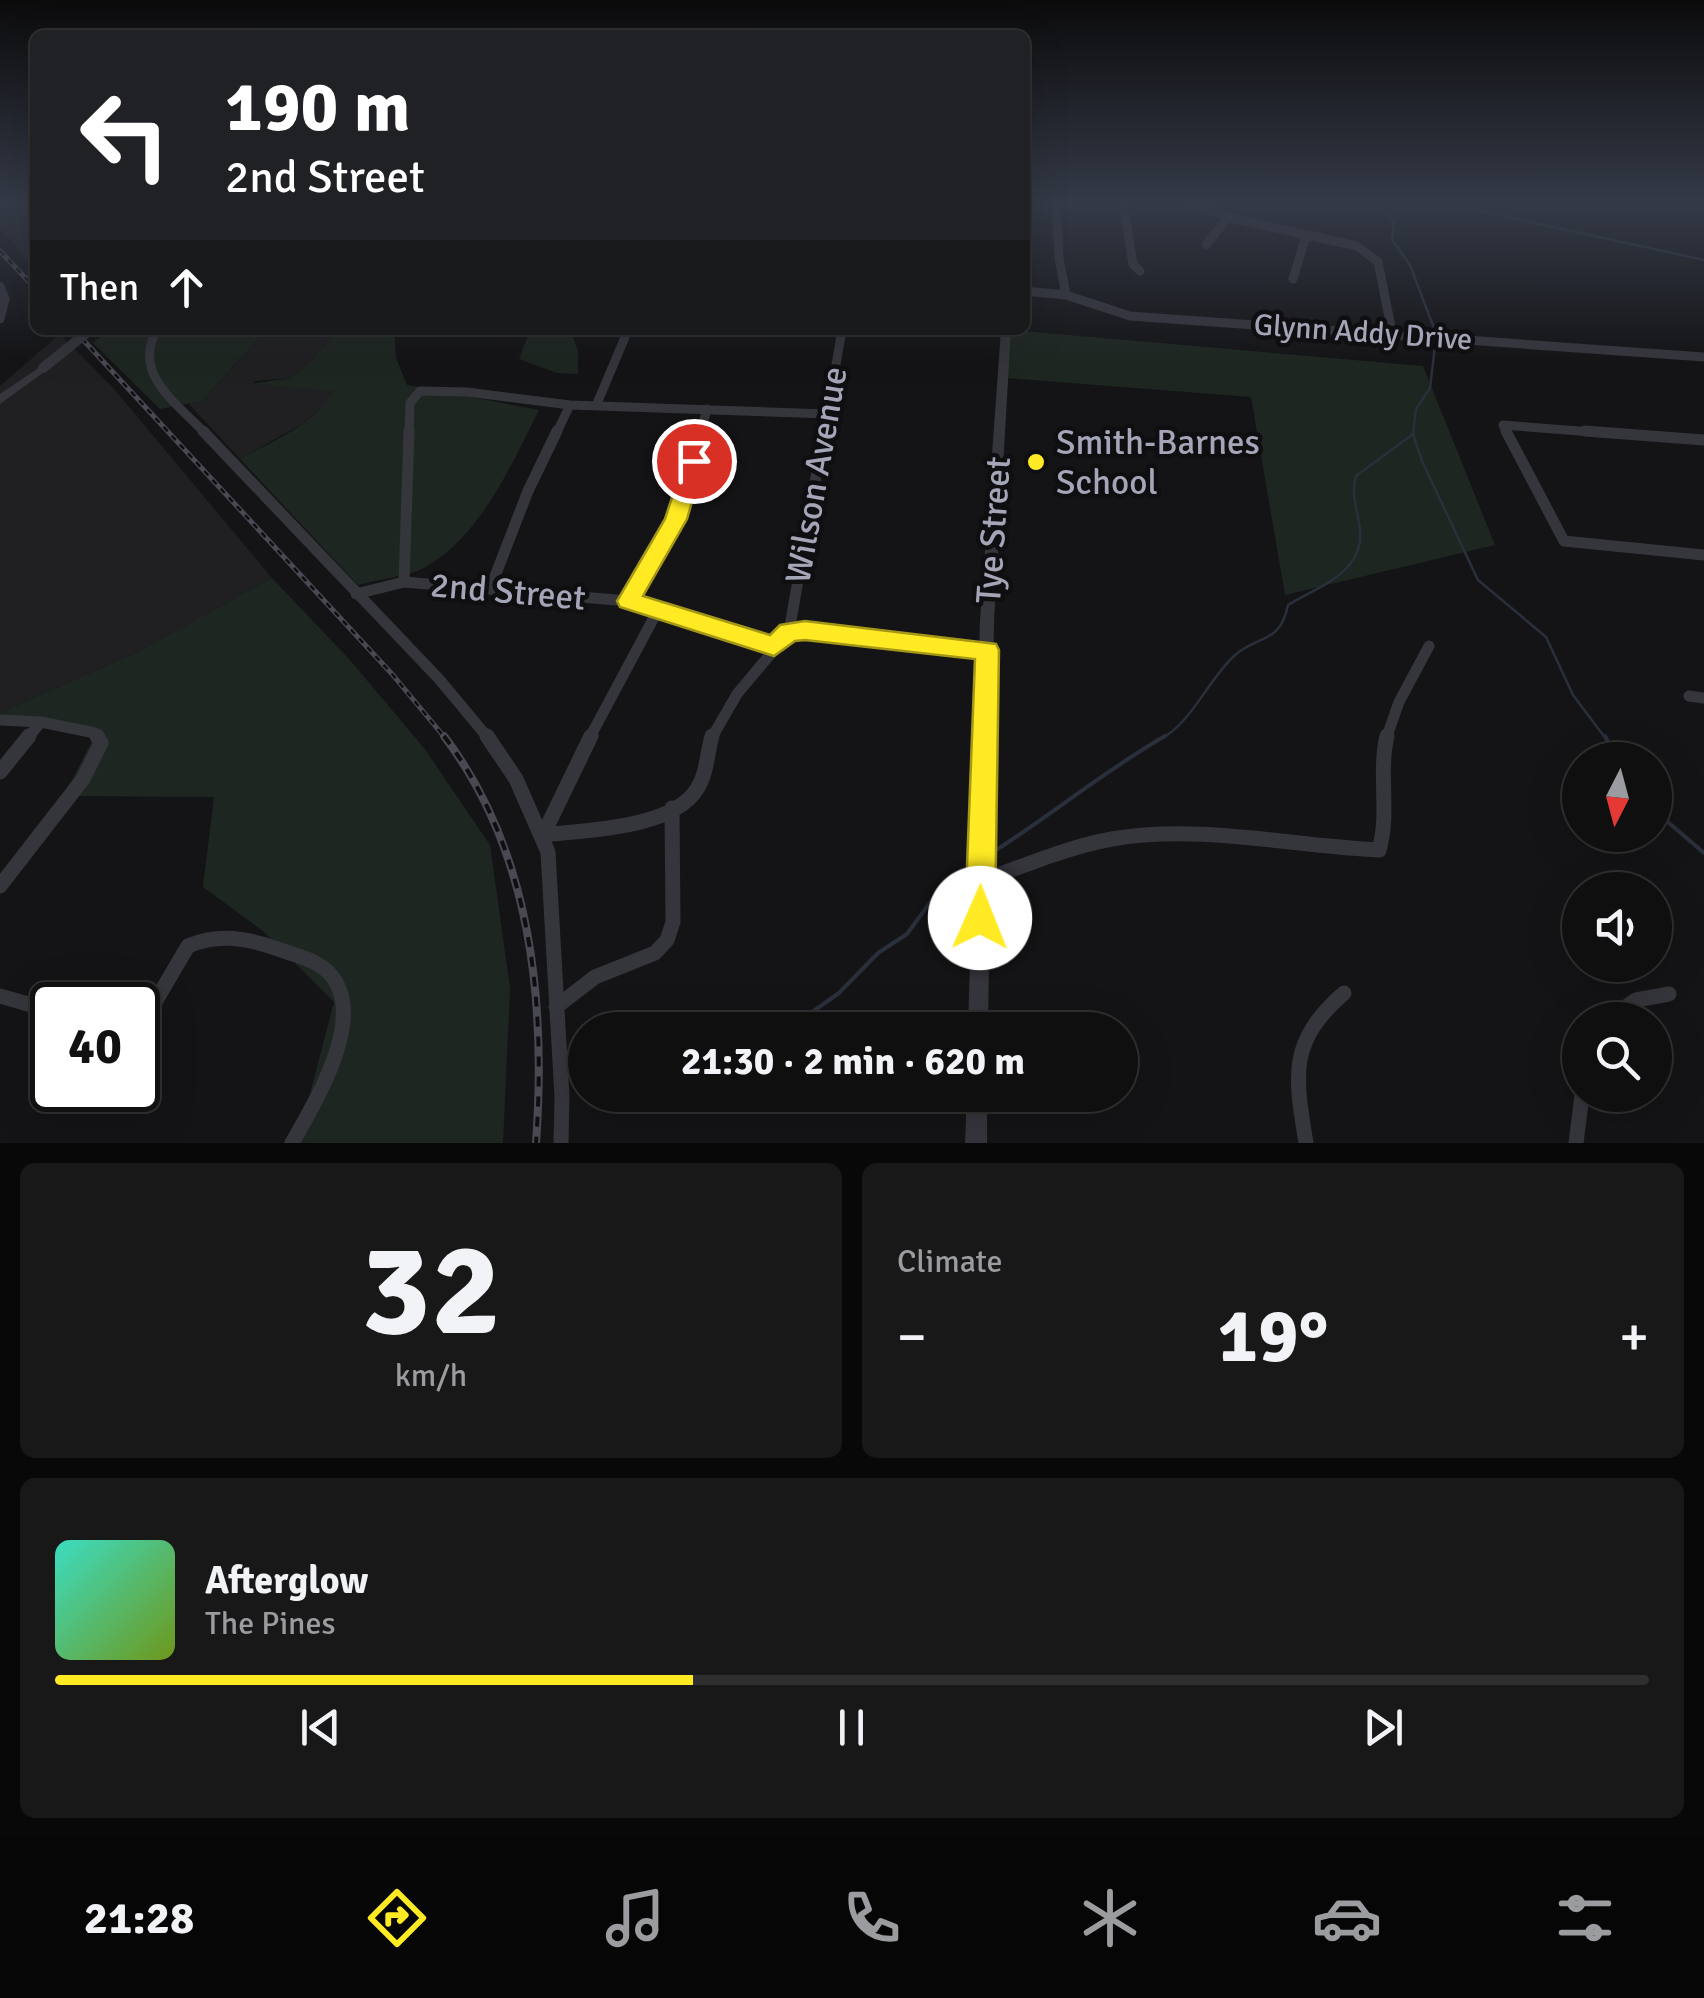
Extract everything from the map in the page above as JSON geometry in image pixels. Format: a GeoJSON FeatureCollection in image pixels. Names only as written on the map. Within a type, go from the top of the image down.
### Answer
{"type":"FeatureCollection","features":[{"type":"Feature","properties":{"kind":"street"},"geometry":{"type":"LineString","coordinates":[[1059,255],[1066,295]]}},
{"type":"Feature","properties":{"kind":"street"},"geometry":{"type":"LineString","coordinates":[[1132,255],[1140,271]]}},
{"type":"Feature","properties":{"kind":"street"},"geometry":{"type":"LineString","coordinates":[[1293,279],[1300,255]]}},
{"type":"Feature","properties":{"kind":"street"},"geometry":{"type":"LineString","coordinates":[[1372,255],[1378,262],[1392,332]]}},
{"type":"Feature","properties":{"kind":"street"},"geometry":{"type":"LineString","coordinates":[[0,286],[5,300],[0,319]]}},
{"type":"Feature","properties":{"kind":"street","name":"Glynn Addy Drive"},"geometry":{"type":"LineString","coordinates":[[1030,292],[1066,295],[1130,316],[1704,357]]}},
{"type":"Feature","properties":{"kind":"street"},"geometry":{"type":"LineString","coordinates":[[0,400],[84,335]]}},
{"type":"Feature","properties":{"kind":"street"},"geometry":{"type":"LineString","coordinates":[[154,335],[146,362],[154,380],[470,713],[523,794],[544,835],[556,1008],[560,1143]]}},
{"type":"Feature","properties":{"kind":"street"},"geometry":{"type":"LineString","coordinates":[[596,406],[626,335]]}},
{"type":"Feature","properties":{"kind":"street","name":"Wilson Avenue"},"geometry":{"type":"LineString","coordinates":[[672,808],[692,796],[700,782],[714,730],[774,646],[789,632],[841,335]]}},
{"type":"Feature","properties":{"kind":"street","name":"Tye Street"},"geometry":{"type":"LineString","coordinates":[[978,1012],[987,650],[1006,335]]}},
{"type":"Feature","properties":{"kind":"street"},"geometry":{"type":"LineString","coordinates":[[404,582],[410,403],[420,391],[467,392],[570,405],[827,414]]}},
{"type":"Feature","properties":{"kind":"street"},"geometry":{"type":"LineString","coordinates":[[490,588],[536,473],[570,405]]}},
{"type":"Feature","properties":{"kind":"street"},"geometry":{"type":"LineString","coordinates":[[628,601],[676,519],[707,409]]}},
{"type":"Feature","properties":{"kind":"street"},"geometry":{"type":"LineString","coordinates":[[1702,442],[1503,425],[1564,540],[1704,554]]}},
{"type":"Feature","properties":{"kind":"street","name":"2nd Street"},"geometry":{"type":"LineString","coordinates":[[356,594],[404,582],[628,601],[774,646]]}},
{"type":"Feature","properties":{"kind":"street"},"geometry":{"type":"LineString","coordinates":[[544,835],[556,802],[658,610]]}},
{"type":"Feature","properties":{"kind":"street"},"geometry":{"type":"LineString","coordinates":[[789,632],[837,633],[987,650]]}},
{"type":"Feature","properties":{"kind":"street"},"geometry":{"type":"LineString","coordinates":[[981,881],[1112,840],[1179,834],[1380,850],[1384,840],[1380,807],[1382,764],[1391,712],[1429,646]]}},
{"type":"Feature","properties":{"kind":"street"},"geometry":{"type":"LineString","coordinates":[[0,720],[41,722],[95,734],[101,744],[82,780],[0,886]]}},
{"type":"Feature","properties":{"kind":"street"},"geometry":{"type":"LineString","coordinates":[[0,772],[41,722]]}},
{"type":"Feature","properties":{"kind":"street"},"geometry":{"type":"LineString","coordinates":[[544,835],[644,819],[672,808],[672,922],[667,940],[656,953],[595,977],[556,1008]]}},
{"type":"Feature","properties":{"kind":"street"},"geometry":{"type":"LineString","coordinates":[[160,994],[188,946],[216,936],[263,944],[306,959],[328,973],[343,992],[345,1016],[332,1061],[292,1143]]}},
{"type":"Feature","properties":{"kind":"street"},"geometry":{"type":"LineString","coordinates":[[1306,1143],[1298,1089],[1300,1045],[1317,1014],[1344,994]]}},
{"type":"Feature","properties":{"kind":"street"},"geometry":{"type":"LineString","coordinates":[[1633,1002],[1669,994]]}},
{"type":"Feature","properties":{"kind":"street"},"geometry":{"type":"LineString","coordinates":[[0,996],[30,1005]]}},
{"type":"Feature","properties":{"kind":"street"},"geometry":{"type":"LineString","coordinates":[[976,1143],[977,1112]]}},
{"type":"Feature","properties":{"kind":"street"},"geometry":{"type":"LineString","coordinates":[[1576,1143],[1580,1112]]}},
{"type":"Feature","properties":{"kind":"shaded area"},"geometry":{"type":"Polygon","coordinates":[[[1030,332],[1423,366],[1495,545],[1285,595],[1251,397],[1006,378],[1010,335],[1030,335],[1030,332]]]}},
{"type":"Feature","properties":{"kind":"shaded area"},"geometry":{"type":"Polygon","coordinates":[[[61,335],[114,389],[272,578],[137,652],[0,713],[0,386],[61,335]]]}},
{"type":"Feature","properties":{"kind":"shaded area"},"geometry":{"type":"Polygon","coordinates":[[[102,335],[261,335],[202,401],[160,409],[93,343],[102,335]]]}},
{"type":"Feature","properties":{"kind":"shaded area"},"geometry":{"type":"Polygon","coordinates":[[[261,335],[332,335],[291,378],[252,384],[333,390],[325,406],[302,424],[240,459],[189,404],[202,401],[261,335]]]}},
{"type":"Feature","properties":{"kind":"shaded area"},"geometry":{"type":"Polygon","coordinates":[[[332,335],[394,335],[396,358],[407,385],[539,410],[479,517],[446,553],[426,567],[358,585],[240,459],[304,423],[333,391],[250,384],[291,378],[332,335]]]}},
{"type":"Feature","properties":{"kind":"shaded area"},"geometry":{"type":"Polygon","coordinates":[[[528,335],[572,335],[578,351],[578,374],[557,373],[519,359],[528,335]]]}},
{"type":"Feature","properties":{"kind":"shaded area"},"geometry":{"type":"Polygon","coordinates":[[[272,578],[349,659],[424,748],[490,845],[510,988],[503,1143],[297,1143],[334,1002],[263,931],[203,887],[214,797],[64,796],[97,731],[0,718],[0,713],[137,652],[272,578]]]}},
{"type":"Feature","properties":{"kind":"waterway"},"geometry":{"type":"LineString","coordinates":[[1403,255],[1435,331]]}},
{"type":"Feature","properties":{"kind":"waterway"},"geometry":{"type":"LineString","coordinates":[[1683,255],[1704,260]]}},
{"type":"Feature","properties":{"kind":"waterway"},"geometry":{"type":"LineString","coordinates":[[1413,434],[1416,409],[1430,388],[1435,346]]}},
{"type":"Feature","properties":{"kind":"waterway"},"geometry":{"type":"LineString","coordinates":[[1161,739],[1191,712],[1234,656],[1280,627],[1288,605],[1328,583],[1350,565],[1360,539],[1354,494],[1356,476],[1413,434]]}},
{"type":"Feature","properties":{"kind":"waterway"},"geometry":{"type":"LineString","coordinates":[[1413,434],[1478,580],[1546,637],[1573,695],[1606,739]]}},
{"type":"Feature","properties":{"kind":"waterway"},"geometry":{"type":"LineString","coordinates":[[990,854],[1165,736]]}},
{"type":"Feature","properties":{"kind":"waterway"},"geometry":{"type":"LineString","coordinates":[[1605,736],[1608,742]]}},
{"type":"Feature","properties":{"kind":"waterway"},"geometry":{"type":"LineString","coordinates":[[1672,826],[1704,853]]}},
{"type":"Feature","properties":{"kind":"waterway"},"geometry":{"type":"LineString","coordinates":[[812,1012],[839,993],[878,953],[907,934],[937,893],[975,864]]}},
{"type":"Feature","properties":{"kind":"railway"},"geometry":{"type":"LineString","coordinates":[[4,255],[30,283]]}},
{"type":"Feature","properties":{"kind":"railway"},"geometry":{"type":"LineString","coordinates":[[79,335],[392,674],[446,739]]}},
{"type":"Feature","properties":{"kind":"railway"},"geometry":{"type":"LineString","coordinates":[[446,739],[474,781],[497,829],[527,930],[538,1037],[536,1143]]}},
{"type":"Feature","properties":{"kind":"place","name":"Smith-Barnes School"},"geometry":{"type":"Point","coordinates":[1036,462]}},
{"type":"Feature","properties":{"kind":"route"},"geometry":{"type":"LineString","coordinates":[[694,461],[676,519],[628,601],[774,646],[789,632],[805,631],[987,650],[980,918]]}}]}
